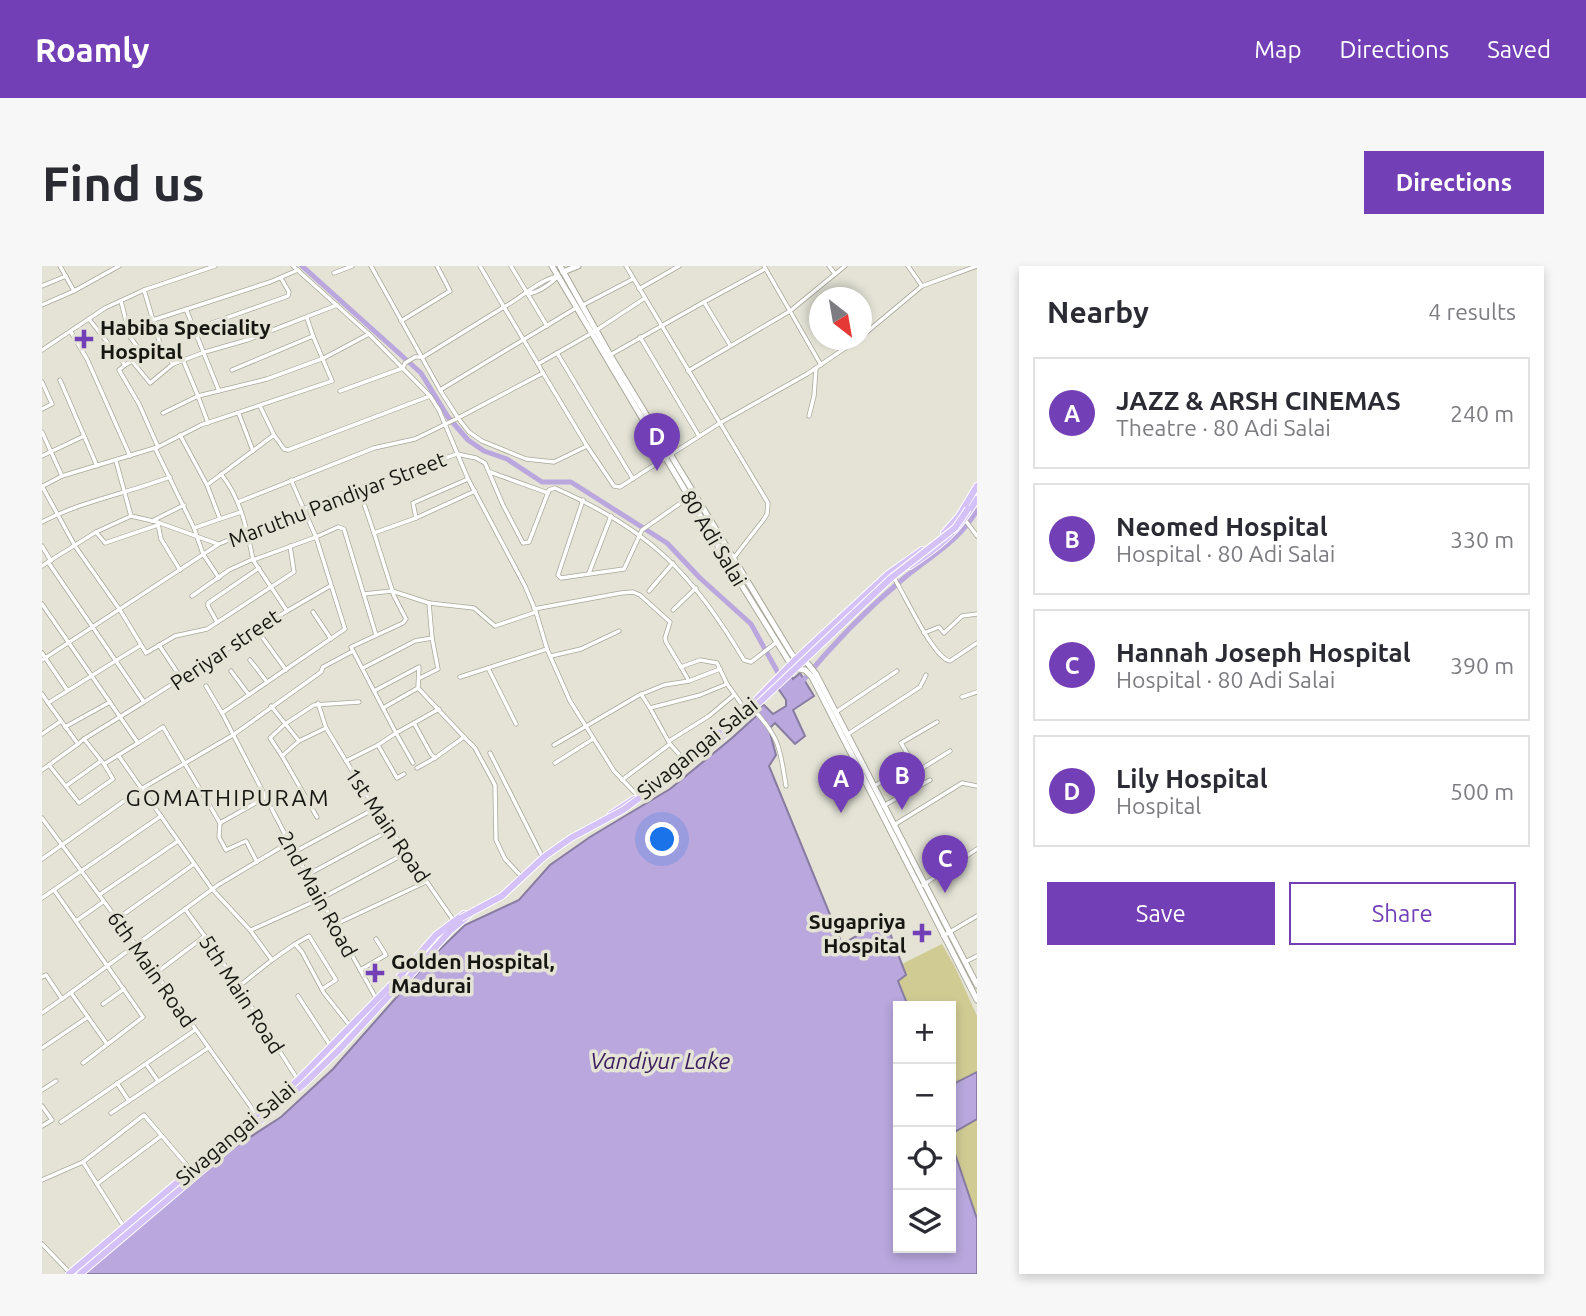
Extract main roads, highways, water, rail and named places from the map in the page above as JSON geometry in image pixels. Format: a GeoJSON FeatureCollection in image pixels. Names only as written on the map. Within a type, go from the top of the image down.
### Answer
{"type":"FeatureCollection","features":[{"type":"Feature","properties":{"kind":"main road","name":"80 Adi Salai"},"geometry":{"type":"LineString","coordinates":[[552,266],[560,271],[731,561],[791,670]]}},
{"type":"Feature","properties":{"kind":"main road"},"geometry":{"type":"LineString","coordinates":[[560,271],[570,266]]}},
{"type":"Feature","properties":{"kind":"main road"},"geometry":{"type":"LineString","coordinates":[[560,271],[578,266]]}},
{"type":"Feature","properties":{"kind":"main road","name":"80 Adi Salai"},"geometry":{"type":"LineString","coordinates":[[594,332],[668,456]]}},
{"type":"Feature","properties":{"kind":"main road","name":"Sivagangai Salai"},"geometry":{"type":"LineString","coordinates":[[805,664],[888,574],[947,531],[977,486]]}},
{"type":"Feature","properties":{"kind":"main road","name":"Sivagangai Salai"},"geometry":{"type":"LineString","coordinates":[[70,1273],[191,1170],[259,1119],[377,1000],[396,985],[403,984],[464,918],[502,896],[544,858],[572,839],[602,824],[717,743],[791,670],[805,664],[895,580],[966,522],[977,499]]}},
{"type":"Feature","properties":{"kind":"main road"},"geometry":{"type":"LineString","coordinates":[[458,919],[502,896],[544,857],[571,838],[623,810],[725,735],[891,578],[955,528],[970,511]]}},
{"type":"Feature","properties":{"kind":"main road","name":"80 Adi Salai"},"geometry":{"type":"LineString","coordinates":[[731,561],[791,653],[814,675],[947,934],[977,985]]}},
{"type":"Feature","properties":{"kind":"main road"},"geometry":{"type":"LineString","coordinates":[[791,670],[805,664]]}},
{"type":"Feature","properties":{"kind":"main road","name":"Sivagangai Salai"},"geometry":{"type":"LineString","coordinates":[[80,1274],[340,1049],[458,919],[500,894],[542,856],[640,797],[750,709]]}},
{"type":"Feature","properties":{"kind":"main road","name":"80 Adi Salai"},"geometry":{"type":"LineString","coordinates":[[963,963],[977,1000]]}},
{"type":"Feature","properties":{"kind":"water","name":"Vandiyur Lake"},"geometry":{"type":"Polygon","coordinates":[[[789,673],[793,679],[800,673],[814,696],[793,710],[805,736],[795,744],[775,723],[769,729],[776,755],[769,766],[842,944],[885,920],[906,975],[898,981],[906,1001],[893,1001],[893,1253],[956,1253],[956,1157],[977,1219],[977,1274],[83,1274],[224,1154],[281,1117],[333,1069],[433,956],[465,925],[519,900],[550,865],[590,837],[670,789],[755,717],[763,704],[773,714],[786,706],[786,700],[775,684],[789,673]]]}},
{"type":"Feature","properties":{"kind":"water"},"geometry":{"type":"Polygon","coordinates":[[[977,1072],[977,1119],[956,1131],[956,1127],[956,1082],[977,1072]]]}},
{"type":"Feature","properties":{"kind":"waterway"},"geometry":{"type":"LineString","coordinates":[[302,266],[421,373],[448,417],[468,440],[484,451],[507,459],[542,482],[571,482],[667,543],[700,578],[751,624],[781,678]]}},
{"type":"Feature","properties":{"kind":"waterway"},"geometry":{"type":"LineString","coordinates":[[801,683],[862,616],[953,539],[977,510]]}},
{"type":"Feature","properties":{"kind":"place","name":"Habiba Speciality Hospital"},"geometry":{"type":"Point","coordinates":[84,339]}},
{"type":"Feature","properties":{"kind":"place","name":"Lily Hospital"},"geometry":{"type":"Point","coordinates":[657,471]}},
{"type":"Feature","properties":{"kind":"place","name":"Neomed Hospital"},"geometry":{"type":"Point","coordinates":[902,810]}},
{"type":"Feature","properties":{"kind":"place","name":"JAZZ & ARSH CINEMAS"},"geometry":{"type":"Point","coordinates":[841,813]}},
{"type":"Feature","properties":{"kind":"place","name":"Hannah Joseph Hospital"},"geometry":{"type":"Point","coordinates":[945,893]}},
{"type":"Feature","properties":{"kind":"place","name":"Sugapriya Hospital"},"geometry":{"type":"Point","coordinates":[922,933]}},
{"type":"Feature","properties":{"kind":"place","name":"Golden Hospital, Madurai"},"geometry":{"type":"Point","coordinates":[375,973]}},
{"type":"Feature","properties":{"kind":"district","name":"GOMATHIPURAM"},"geometry":{"type":"Point","coordinates":[228,797]}}]}
